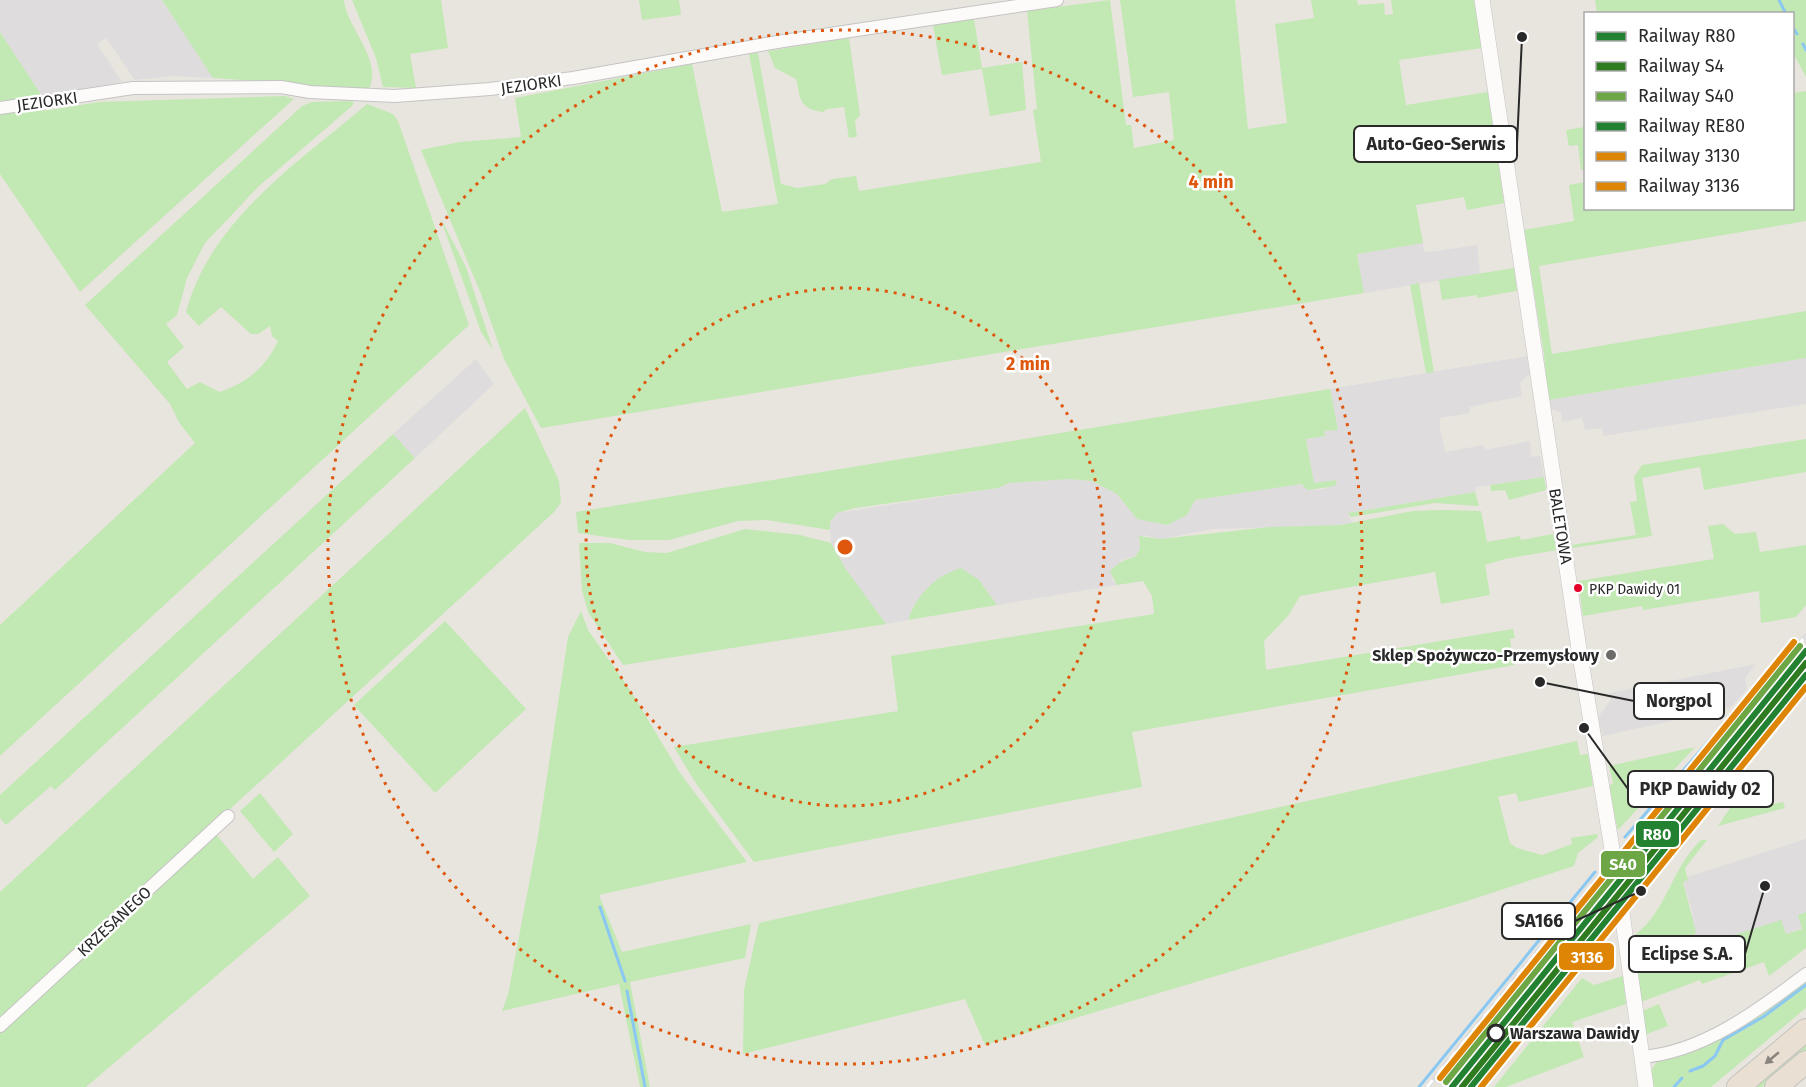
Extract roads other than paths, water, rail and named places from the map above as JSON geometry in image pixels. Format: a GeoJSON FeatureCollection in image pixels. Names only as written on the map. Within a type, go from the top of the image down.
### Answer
{"type":"FeatureCollection","features":[{"type":"Feature","properties":{"kind":"highway"},"geometry":{"type":"LineString","coordinates":[[1738,1087],[1806,1030]]}},
{"type":"Feature","properties":{"kind":"highway"},"geometry":{"type":"LineString","coordinates":[[1776,1087],[1806,1062]]}},
{"type":"Feature","properties":{"kind":"street","name":"JEZIORKI"},"geometry":{"type":"LineString","coordinates":[[0,108],[133,88],[281,87],[310,92],[396,96],[490,89],[573,78],[783,41],[1057,0]]}},
{"type":"Feature","properties":{"kind":"street","name":"BALETOWA"},"geometry":{"type":"LineString","coordinates":[[1482,0],[1579,650],[1619,891],[1646,1087]]}},
{"type":"Feature","properties":{"kind":"street","name":"KRZESANEGO"},"geometry":{"type":"LineString","coordinates":[[0,1026],[228,816]]}},
{"type":"Feature","properties":{"kind":"street"},"geometry":{"type":"LineString","coordinates":[[1641,1057],[1690,1044],[1729,1027],[1754,1013],[1806,974]]}},
{"type":"Feature","properties":{"kind":"waterway"},"geometry":{"type":"LineString","coordinates":[[1779,0],[1785,12]]}},
{"type":"Feature","properties":{"kind":"waterway"},"geometry":{"type":"LineString","coordinates":[[1794,29],[1797,34]]}},
{"type":"Feature","properties":{"kind":"waterway"},"geometry":{"type":"LineString","coordinates":[[1803,44],[1806,50]]}},
{"type":"Feature","properties":{"kind":"waterway"},"geometry":{"type":"LineString","coordinates":[[1625,837],[1757,686]]}},
{"type":"Feature","properties":{"kind":"waterway"},"geometry":{"type":"LineString","coordinates":[[1419,1087],[1595,872]]}},
{"type":"Feature","properties":{"kind":"waterway"},"geometry":{"type":"LineString","coordinates":[[600,907],[625,981]]}},
{"type":"Feature","properties":{"kind":"waterway"},"geometry":{"type":"LineString","coordinates":[[1690,1071],[1703,1066],[1715,1056],[1723,1040],[1763,1017],[1806,985]]}},
{"type":"Feature","properties":{"kind":"waterway"},"geometry":{"type":"LineString","coordinates":[[627,991],[645,1087]]}},
{"type":"Feature","properties":{"kind":"waterway"},"geometry":{"type":"LineString","coordinates":[[1674,1087],[1682,1078]]}},
{"type":"Feature","properties":{"kind":"railway"},"geometry":{"type":"LineString","coordinates":[[1427,1087],[1608,865],[1806,636]]}},
{"type":"Feature","properties":{"kind":"rail line","name":"3130"},"geometry":{"type":"LineString","coordinates":[[1440,1078],[1794,642]]}},
{"type":"Feature","properties":{"kind":"rail line","name":"S40"},"geometry":{"type":"LineString","coordinates":[[1446,1082],[1800,646]]}},
{"type":"Feature","properties":{"kind":"rail line","name":"R80"},"geometry":{"type":"LineString","coordinates":[[1452,1087],[1806,651]]}},
{"type":"Feature","properties":{"kind":"rail line","name":"S4"},"geometry":{"type":"LineString","coordinates":[[1462,1087],[1806,663]]}},
{"type":"Feature","properties":{"kind":"rail line","name":"RE80"},"geometry":{"type":"LineString","coordinates":[[1471,1087],[1806,675]]}},
{"type":"Feature","properties":{"kind":"rail line","name":"3136"},"geometry":{"type":"LineString","coordinates":[[1481,1087],[1806,687]]}},
{"type":"Feature","properties":{"kind":"place","name":"Auto-Geo-Serwis"},"geometry":{"type":"Point","coordinates":[1522,37]}},
{"type":"Feature","properties":{"kind":"place","name":"PKP Dawidy 01"},"geometry":{"type":"Point","coordinates":[1578,588]}},
{"type":"Feature","properties":{"kind":"place","name":"Sklep Spożywczo-Przemysłowy"},"geometry":{"type":"Point","coordinates":[1611,655]}},
{"type":"Feature","properties":{"kind":"place","name":"Norgpol"},"geometry":{"type":"Point","coordinates":[1540,682]}},
{"type":"Feature","properties":{"kind":"place","name":"PKP Dawidy 02"},"geometry":{"type":"Point","coordinates":[1584,728]}},
{"type":"Feature","properties":{"kind":"place","name":"Eclipse S.A."},"geometry":{"type":"Point","coordinates":[1765,886]}},
{"type":"Feature","properties":{"kind":"place","name":"SA166"},"geometry":{"type":"Point","coordinates":[1641,891]}},
{"type":"Feature","properties":{"kind":"place","name":"Warszawa Dawidy"},"geometry":{"type":"Point","coordinates":[1496,1033]}}]}
